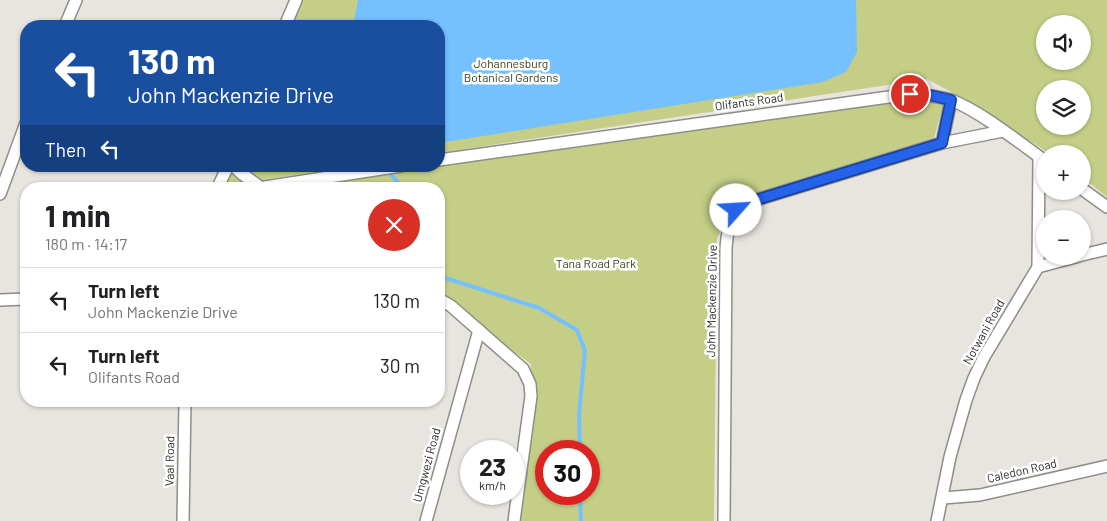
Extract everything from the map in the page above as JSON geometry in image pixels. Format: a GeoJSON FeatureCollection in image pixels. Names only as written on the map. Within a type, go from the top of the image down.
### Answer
{"type":"FeatureCollection","features":[{"type":"Feature","properties":{"kind":"street"},"geometry":{"type":"LineString","coordinates":[[68,20],[76,0]]}},
{"type":"Feature","properties":{"kind":"street"},"geometry":{"type":"LineString","coordinates":[[288,20],[296,0]]}},
{"type":"Feature","properties":{"kind":"street","name":"Olifants Road"},"geometry":{"type":"LineString","coordinates":[[445,159],[910,94],[929,95],[951,100],[968,108],[1036,155]]}},
{"type":"Feature","properties":{"kind":"street"},"geometry":{"type":"LineString","coordinates":[[942,143],[951,100]]}},
{"type":"Feature","properties":{"kind":"street","name":"John Mackenzie Drive"},"geometry":{"type":"LineString","coordinates":[[724,521],[726,249],[729,228],[736,210],[746,203],[942,143],[1003,131]]}},
{"type":"Feature","properties":{"kind":"street"},"geometry":{"type":"LineString","coordinates":[[0,194],[20,139]]}},
{"type":"Feature","properties":{"kind":"street"},"geometry":{"type":"LineString","coordinates":[[240,172],[249,182]]}},
{"type":"Feature","properties":{"kind":"street"},"geometry":{"type":"LineString","coordinates":[[298,182],[362,172]]}},
{"type":"Feature","properties":{"kind":"street"},"geometry":{"type":"LineString","coordinates":[[1091,195],[1107,207]]}},
{"type":"Feature","properties":{"kind":"street"},"geometry":{"type":"LineString","coordinates":[[1040,200],[1038,267],[1045,265]]}},
{"type":"Feature","properties":{"kind":"street"},"geometry":{"type":"LineString","coordinates":[[1091,253],[1107,249]]}},
{"type":"Feature","properties":{"kind":"street","name":"Notwani Road"},"geometry":{"type":"LineString","coordinates":[[938,521],[953,447],[974,378],[984,357],[1038,267]]}},
{"type":"Feature","properties":{"kind":"street"},"geometry":{"type":"LineString","coordinates":[[0,300],[20,299]]}},
{"type":"Feature","properties":{"kind":"street"},"geometry":{"type":"LineString","coordinates":[[445,302],[523,369],[530,384],[530,406],[514,521]]}},
{"type":"Feature","properties":{"kind":"street","name":"Umgwezi Road"},"geometry":{"type":"LineString","coordinates":[[426,521],[479,330]]}},
{"type":"Feature","properties":{"kind":"street","name":"Vaal Road"},"geometry":{"type":"LineString","coordinates":[[183,521],[185,407]]}},
{"type":"Feature","properties":{"kind":"street","name":"Caledon Road"},"geometry":{"type":"LineString","coordinates":[[943,498],[980,495],[1107,466]]}},
{"type":"Feature","properties":{"kind":"green space","name":"Johannesburg Botanical Gardens"},"geometry":{"type":"Polygon","coordinates":[[[295,0],[1107,0],[1107,197],[1091,184],[1091,145],[1036,145],[972,103],[927,79],[445,152],[445,20],[287,20],[295,0]]]}},
{"type":"Feature","properties":{"kind":"green space","name":"Tana Road Park"},"geometry":{"type":"Polygon","coordinates":[[[901,99],[943,105],[933,142],[737,199],[717,238],[714,521],[511,521],[513,505],[525,505],[525,440],[521,440],[531,364],[478,326],[445,295],[445,182],[335,182],[403,172],[445,172],[445,166],[901,99]]]}},
{"type":"Feature","properties":{"kind":"green space"},"geometry":{"type":"Polygon","coordinates":[[[229,172],[314,172],[249,182],[225,182],[229,172]]]}},
{"type":"Feature","properties":{"kind":"water"},"geometry":{"type":"Polygon","coordinates":[[[358,0],[856,0],[857,52],[846,72],[823,82],[445,142],[445,20],[354,20],[358,0]]]}},
{"type":"Feature","properties":{"kind":"waterway"},"geometry":{"type":"LineString","coordinates":[[389,172],[398,182]]}},
{"type":"Feature","properties":{"kind":"waterway"},"geometry":{"type":"LineString","coordinates":[[445,278],[539,308],[577,330],[585,351],[579,415],[580,440]]}},
{"type":"Feature","properties":{"kind":"waterway"},"geometry":{"type":"LineString","coordinates":[[580,505],[581,521]]}},
{"type":"Feature","properties":{"kind":"route"},"geometry":{"type":"LineString","coordinates":[[736,210],[746,203],[942,143],[951,100],[929,95],[910,94]]}}]}
